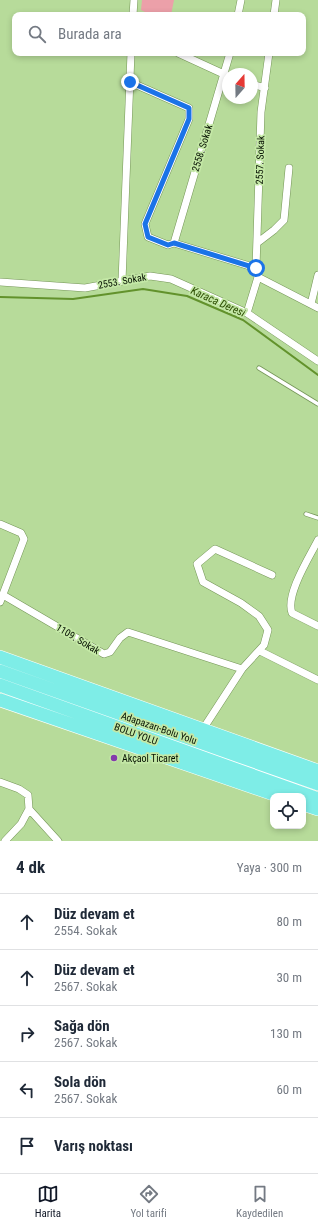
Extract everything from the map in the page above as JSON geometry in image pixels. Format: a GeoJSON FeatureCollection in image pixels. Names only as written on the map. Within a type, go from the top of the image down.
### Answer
{"type":"FeatureCollection","features":[{"type":"Feature","properties":{"kind":"highway"},"geometry":{"type":"LineString","coordinates":[[0,657],[318,771]]}},
{"type":"Feature","properties":{"kind":"highway","name":"Adapazarı-Bolu Yolu"},"geometry":{"type":"LineString","coordinates":[[0,671],[318,784]]}},
{"type":"Feature","properties":{"kind":"highway","name":"BOLU YOLU"},"geometry":{"type":"LineString","coordinates":[[0,685],[318,799]]}},
{"type":"Feature","properties":{"kind":"highway"},"geometry":{"type":"LineString","coordinates":[[0,700],[270,793]]}},
{"type":"Feature","properties":{"kind":"highway"},"geometry":{"type":"LineString","coordinates":[[306,805],[318,809]]}},
{"type":"Feature","properties":{"kind":"street"},"geometry":{"type":"LineString","coordinates":[[133,12],[134,0]]}},
{"type":"Feature","properties":{"kind":"street"},"geometry":{"type":"LineString","coordinates":[[239,12],[241,0]]}},
{"type":"Feature","properties":{"kind":"street"},"geometry":{"type":"LineString","coordinates":[[274,12],[276,0]]}},
{"type":"Feature","properties":{"kind":"street"},"geometry":{"type":"LineString","coordinates":[[122,281],[131,56]]}},
{"type":"Feature","properties":{"kind":"street"},"geometry":{"type":"LineString","coordinates":[[184,56],[222,74]]}},
{"type":"Feature","properties":{"kind":"street","name":"2558. Sokak"},"geometry":{"type":"LineString","coordinates":[[227,68],[229,56]]}},
{"type":"Feature","properties":{"kind":"street","name":"2557. Sokak"},"geometry":{"type":"LineString","coordinates":[[258,277],[256,268],[261,112],[269,56]]}},
{"type":"Feature","properties":{"kind":"street"},"geometry":{"type":"LineString","coordinates":[[130,82],[189,108],[189,119],[145,224],[148,237],[168,245],[174,243],[256,268]]}},
{"type":"Feature","properties":{"kind":"street"},"geometry":{"type":"LineString","coordinates":[[258,86],[265,88]]}},
{"type":"Feature","properties":{"kind":"street","name":"2558. Sokak"},"geometry":{"type":"LineString","coordinates":[[174,243],[222,89]]}},
{"type":"Feature","properties":{"kind":"street"},"geometry":{"type":"LineString","coordinates":[[257,243],[284,220],[289,168]]}},
{"type":"Feature","properties":{"kind":"street"},"geometry":{"type":"LineString","coordinates":[[311,304],[318,275]]}},
{"type":"Feature","properties":{"kind":"street","name":"2553. Sokak"},"geometry":{"type":"LineString","coordinates":[[0,282],[85,288],[150,276],[172,279],[247,313],[318,362]]}},
{"type":"Feature","properties":{"kind":"street"},"geometry":{"type":"LineString","coordinates":[[247,313],[258,277],[318,308]]}},
{"type":"Feature","properties":{"kind":"street"},"geometry":{"type":"LineString","coordinates":[[0,524],[21,533],[24,539],[1,598]]}},
{"type":"Feature","properties":{"kind":"street"},"geometry":{"type":"LineString","coordinates":[[318,540],[316,548],[291,597],[290,604],[292,613],[318,626]]}},
{"type":"Feature","properties":{"kind":"street"},"geometry":{"type":"LineString","coordinates":[[203,729],[242,669],[264,645],[268,630],[259,616],[241,603],[203,582],[197,564],[214,549],[272,575]]}},
{"type":"Feature","properties":{"kind":"street","name":"1109. Sokak"},"geometry":{"type":"LineString","coordinates":[[1,598],[104,654],[110,652],[120,638],[128,632],[242,669]]}},
{"type":"Feature","properties":{"kind":"street"},"geometry":{"type":"LineString","coordinates":[[260,651],[318,680]]}},
{"type":"Feature","properties":{"kind":"street"},"geometry":{"type":"LineString","coordinates":[[0,782],[19,789],[28,795],[29,809],[21,824],[5,841]]}},
{"type":"Feature","properties":{"kind":"street"},"geometry":{"type":"LineString","coordinates":[[29,809],[58,841]]}},
{"type":"Feature","properties":{"kind":"lane"},"geometry":{"type":"LineString","coordinates":[[259,368],[318,404]]}},
{"type":"Feature","properties":{"kind":"lane"},"geometry":{"type":"LineString","coordinates":[[306,514],[318,518]]}},
{"type":"Feature","properties":{"kind":"shaded area"},"geometry":{"type":"Polygon","coordinates":[[[142,0],[174,0],[172,12],[145,12],[141,10],[142,0]]]}},
{"type":"Feature","properties":{"kind":"waterway","name":"Karaca Deresi"},"geometry":{"type":"LineString","coordinates":[[0,297],[73,299],[143,289],[187,296],[243,320],[318,375]]}},
{"type":"Feature","properties":{"kind":"place","name":"Akçaol Ticaret"},"geometry":{"type":"Point","coordinates":[114,758]}},
{"type":"Feature","properties":{"kind":"route"},"geometry":{"type":"LineString","coordinates":[[130,82],[189,108],[189,119],[145,224],[148,237],[168,245],[174,243],[256,268]]}}]}
